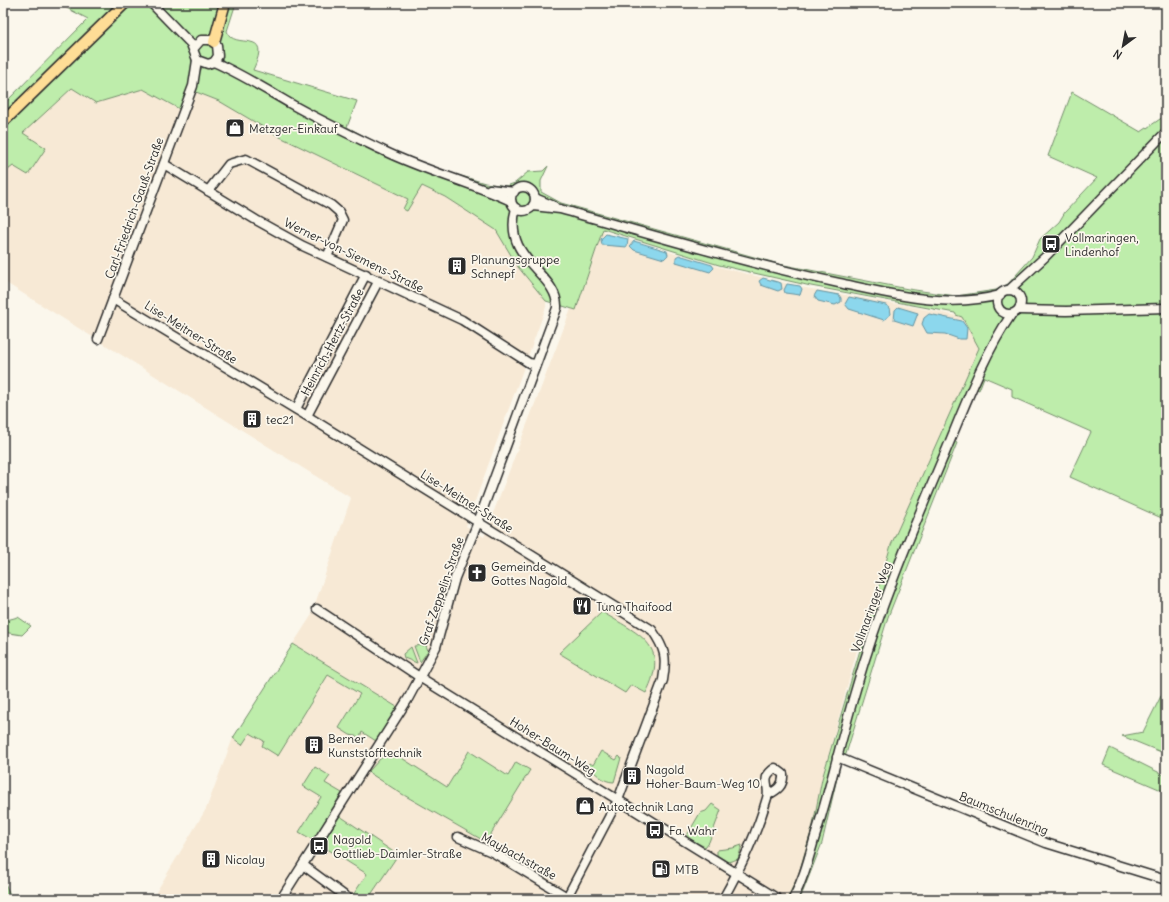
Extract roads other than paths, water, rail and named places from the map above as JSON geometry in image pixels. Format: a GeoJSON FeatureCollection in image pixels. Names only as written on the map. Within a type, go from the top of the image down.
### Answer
{"type":"FeatureCollection","features":[{"type":"Feature","properties":{"kind":"main road"},"geometry":{"type":"LineString","coordinates":[[3,122],[124,3]]}},
{"type":"Feature","properties":{"kind":"main road"},"geometry":{"type":"LineString","coordinates":[[203,42],[219,21],[225,3]]}},
{"type":"Feature","properties":{"kind":"street"},"geometry":{"type":"LineString","coordinates":[[151,3],[178,30],[218,48],[216,59]]}},
{"type":"Feature","properties":{"kind":"street"},"geometry":{"type":"LineString","coordinates":[[203,42],[200,62],[216,59],[293,105],[385,152],[433,172],[483,188],[512,200]]}},
{"type":"Feature","properties":{"kind":"street","name":"Carl-Friedrich-Gauß-Straße"},"geometry":{"type":"LineString","coordinates":[[98,339],[164,164],[200,62]]}},
{"type":"Feature","properties":{"kind":"street"},"geometry":{"type":"LineString","coordinates":[[534,202],[804,276],[937,301],[975,301],[1000,295],[1009,290],[1166,132]]}},
{"type":"Feature","properties":{"kind":"street"},"geometry":{"type":"LineString","coordinates":[[208,191],[229,164],[246,159],[331,205],[339,212],[343,220],[327,257]]}},
{"type":"Feature","properties":{"kind":"street","name":"Werner-von-Siemens-Straße"},"geometry":{"type":"LineString","coordinates":[[164,164],[256,220],[327,257],[462,320],[529,363],[535,364]]}},
{"type":"Feature","properties":{"kind":"street"},"geometry":{"type":"LineString","coordinates":[[483,188],[514,192]]}},
{"type":"Feature","properties":{"kind":"street"},"geometry":{"type":"LineString","coordinates":[[524,211],[516,208],[512,200],[514,192],[519,188],[526,188],[532,191],[534,202]]}},
{"type":"Feature","properties":{"kind":"street"},"geometry":{"type":"LineString","coordinates":[[514,229],[524,211],[534,202]]}},
{"type":"Feature","properties":{"kind":"street","name":"Graf-Zeppelin-Straße"},"geometry":{"type":"LineString","coordinates":[[281,899],[421,678],[436,647],[455,578],[478,522],[535,364],[557,308],[557,302],[550,288],[519,249],[514,237],[513,218],[516,208]]}},
{"type":"Feature","properties":{"kind":"street","name":"Heinrich-Hertz-Straße"},"geometry":{"type":"LineString","coordinates":[[296,409],[366,274]]}},
{"type":"Feature","properties":{"kind":"street","name":"Vollmaringer Weg"},"geometry":{"type":"LineString","coordinates":[[792,899],[801,884],[824,810],[856,688],[887,593],[969,396],[1000,333],[1017,305],[1026,274]]}},
{"type":"Feature","properties":{"kind":"street","name":"Heinrich-Hertz-Straße"},"geometry":{"type":"LineString","coordinates":[[307,416],[379,280]]}},
{"type":"Feature","properties":{"kind":"street"},"geometry":{"type":"LineString","coordinates":[[1009,290],[1017,305]]}},
{"type":"Feature","properties":{"kind":"street"},"geometry":{"type":"LineString","coordinates":[[999,307],[1000,295]]}},
{"type":"Feature","properties":{"kind":"street","name":"Lise-Meitner-Straße"},"geometry":{"type":"LineString","coordinates":[[114,299],[296,409],[652,630],[663,645],[666,662],[663,680],[618,800],[566,898]]}},
{"type":"Feature","properties":{"kind":"street"},"geometry":{"type":"LineString","coordinates":[[975,301],[999,307],[1017,305],[1040,310],[1066,311],[1166,308]]}},
{"type":"Feature","properties":{"kind":"street","name":"Vollmaringer Weg"},"geometry":{"type":"LineString","coordinates":[[999,307],[1002,323],[1000,333]]}},
{"type":"Feature","properties":{"kind":"street","name":"Hoher-Baum-Weg"},"geometry":{"type":"LineString","coordinates":[[317,609],[421,678],[778,899]]}},
{"type":"Feature","properties":{"kind":"street","name":"Baumschulenring"},"geometry":{"type":"LineString","coordinates":[[837,757],[1046,843],[1166,880]]}},
{"type":"Feature","properties":{"kind":"street"},"geometry":{"type":"LineString","coordinates":[[723,899],[737,874],[768,795]]}},
{"type":"Feature","properties":{"kind":"street","name":"Maybachstraße"},"geometry":{"type":"LineString","coordinates":[[458,837],[494,854],[566,898]]}},
{"type":"Feature","properties":{"kind":"street"},"geometry":{"type":"LineString","coordinates":[[303,865],[349,899]]}},
{"type":"Feature","properties":{"kind":"water"},"geometry":{"type":"Polygon","coordinates":[[[606,234],[628,239],[627,247],[602,245],[601,239],[606,234]]]}},
{"type":"Feature","properties":{"kind":"water"},"geometry":{"type":"Polygon","coordinates":[[[634,241],[667,251],[668,255],[664,259],[634,250],[630,246],[634,241]]]}},
{"type":"Feature","properties":{"kind":"water"},"geometry":{"type":"Polygon","coordinates":[[[679,255],[712,265],[714,268],[710,272],[676,262],[676,257],[679,255]]]}},
{"type":"Feature","properties":{"kind":"water"},"geometry":{"type":"Polygon","coordinates":[[[763,278],[781,283],[782,289],[778,291],[761,285],[759,281],[763,278]]]}},
{"type":"Feature","properties":{"kind":"water"},"geometry":{"type":"Polygon","coordinates":[[[787,284],[800,286],[802,289],[800,295],[785,293],[784,290],[787,284]]]}},
{"type":"Feature","properties":{"kind":"water"},"geometry":{"type":"Polygon","coordinates":[[[817,291],[839,295],[841,302],[835,305],[818,301],[814,296],[817,291]]]}},
{"type":"Feature","properties":{"kind":"water"},"geometry":{"type":"Polygon","coordinates":[[[849,297],[886,305],[890,308],[891,314],[884,320],[849,309],[845,304],[849,297]]]}},
{"type":"Feature","properties":{"kind":"water"},"geometry":{"type":"Polygon","coordinates":[[[898,307],[918,313],[913,326],[894,320],[895,310],[898,307]]]}},
{"type":"Feature","properties":{"kind":"water"},"geometry":{"type":"Polygon","coordinates":[[[929,314],[962,321],[967,328],[966,339],[959,339],[945,334],[927,333],[922,324],[924,318],[929,314]]]}},
{"type":"Feature","properties":{"kind":"place","name":"Metzger-Einkauf"},"geometry":{"type":"Point","coordinates":[235,128]}},
{"type":"Feature","properties":{"kind":"place","name":"Vollmaringen, Lindenhof"},"geometry":{"type":"Point","coordinates":[1051,244]}},
{"type":"Feature","properties":{"kind":"place","name":"Planungsgruppe Schnepf"},"geometry":{"type":"Point","coordinates":[457,266]}},
{"type":"Feature","properties":{"kind":"place","name":"tec21"},"geometry":{"type":"Point","coordinates":[252,419]}},
{"type":"Feature","properties":{"kind":"place","name":"Gemeinde Gottes Nagold"},"geometry":{"type":"Point","coordinates":[477,573]}},
{"type":"Feature","properties":{"kind":"place","name":"Tung Thaifood"},"geometry":{"type":"Point","coordinates":[582,606]}},
{"type":"Feature","properties":{"kind":"place","name":"Berner Kunststofftechnik"},"geometry":{"type":"Point","coordinates":[314,745]}},
{"type":"Feature","properties":{"kind":"place","name":"Nagold Hoher-Baum-Weg 10"},"geometry":{"type":"Point","coordinates":[632,776]}},
{"type":"Feature","properties":{"kind":"place","name":"Autotechnik Lang"},"geometry":{"type":"Point","coordinates":[585,806]}},
{"type":"Feature","properties":{"kind":"place","name":"Fa. Wahr"},"geometry":{"type":"Point","coordinates":[655,830]}},
{"type":"Feature","properties":{"kind":"place","name":"Nagold Gottlieb-Daimler-Straße"},"geometry":{"type":"Point","coordinates":[319,846]}},
{"type":"Feature","properties":{"kind":"place","name":"Nicolay"},"geometry":{"type":"Point","coordinates":[211,859]}},
{"type":"Feature","properties":{"kind":"place","name":"MTB"},"geometry":{"type":"Point","coordinates":[661,869]}}]}
